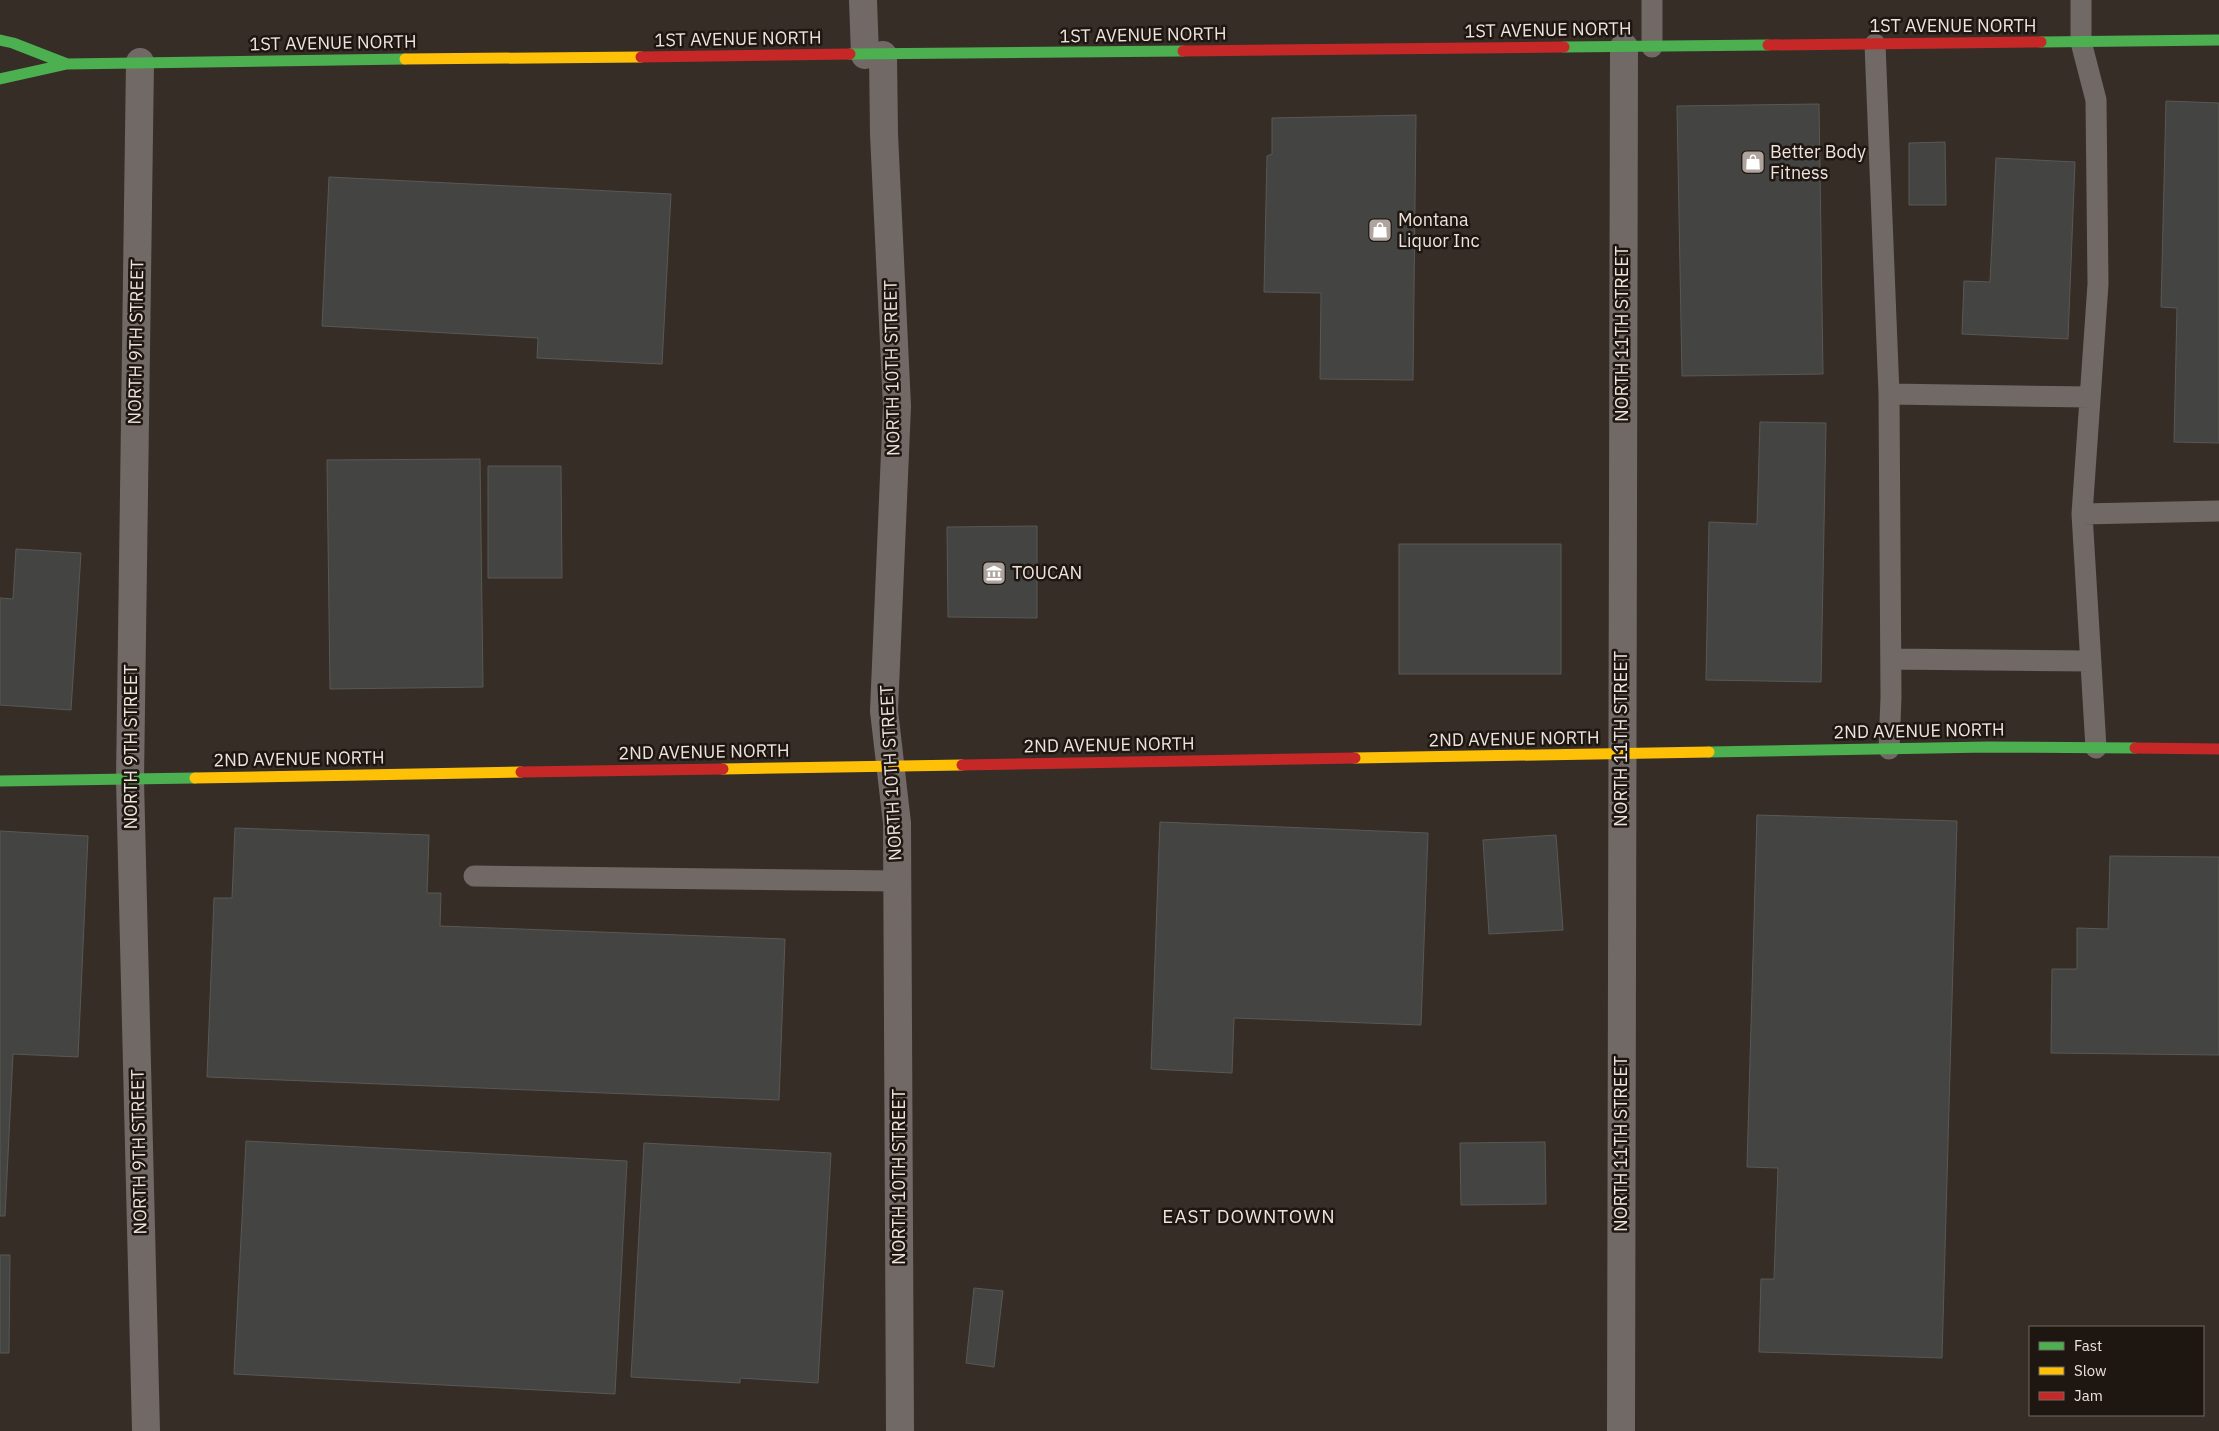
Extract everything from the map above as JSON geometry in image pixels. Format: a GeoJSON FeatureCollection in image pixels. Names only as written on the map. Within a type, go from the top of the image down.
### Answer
{"type":"FeatureCollection","features":[{"type":"Feature","properties":{"kind":"main road","name":"1ST AVENUE NORTH"},"geometry":{"type":"LineString","coordinates":[[0,40],[68,64]]}},
{"type":"Feature","properties":{"kind":"main road","name":"1ST AVENUE NORTH"},"geometry":{"type":"LineString","coordinates":[[0,79],[68,64],[140,62],[2219,40]]}},
{"type":"Feature","properties":{"kind":"main road","name":"2ND AVENUE NORTH"},"geometry":{"type":"LineString","coordinates":[[0,781],[1889,749],[2219,749]]}},
{"type":"Feature","properties":{"kind":"street","name":"NORTH 10TH STREET"},"geometry":{"type":"LineString","coordinates":[[863,0],[874,55],[884,134],[897,406],[884,710],[897,823],[900,1431]]}},
{"type":"Feature","properties":{"kind":"street","name":"NORTH 11TH STREET"},"geometry":{"type":"LineString","coordinates":[[1621,1431],[1624,47]]}},
{"type":"Feature","properties":{"kind":"street","name":"NORTH 9TH STREET"},"geometry":{"type":"LineString","coordinates":[[140,62],[130,780],[146,1431]]}},
{"type":"Feature","properties":{"kind":"lane"},"geometry":{"type":"LineString","coordinates":[[1652,0],[1652,47]]}},
{"type":"Feature","properties":{"kind":"lane"},"geometry":{"type":"LineString","coordinates":[[2081,0],[2081,42],[2096,100],[2098,284],[2082,514],[2096,748]]}},
{"type":"Feature","properties":{"kind":"lane"},"geometry":{"type":"LineString","coordinates":[[1875,44],[1889,394],[1891,659],[1889,749]]}},
{"type":"Feature","properties":{"kind":"lane"},"geometry":{"type":"LineString","coordinates":[[1889,394],[2090,397]]}},
{"type":"Feature","properties":{"kind":"lane"},"geometry":{"type":"LineString","coordinates":[[2082,514],[2219,511]]}},
{"type":"Feature","properties":{"kind":"lane"},"geometry":{"type":"LineString","coordinates":[[1891,659],[2090,661]]}},
{"type":"Feature","properties":{"kind":"lane"},"geometry":{"type":"LineString","coordinates":[[474,876],[897,881]]}},
{"type":"Feature","properties":{"kind":"building"},"geometry":{"type":"Polygon","coordinates":[[[2166,101],[2219,103],[2219,443],[2174,442],[2177,308],[2161,307],[2166,101]]]}},
{"type":"Feature","properties":{"kind":"building"},"geometry":{"type":"Polygon","coordinates":[[[1819,104],[1823,374],[1682,376],[1677,106],[1819,104]]]}},
{"type":"Feature","properties":{"kind":"building"},"geometry":{"type":"Polygon","coordinates":[[[1416,115],[1413,380],[1320,379],[1321,293],[1264,292],[1267,156],[1272,154],[1272,118],[1416,115]]]}},
{"type":"Feature","properties":{"kind":"building"},"geometry":{"type":"Polygon","coordinates":[[[1945,142],[1946,205],[1909,205],[1909,143],[1945,142]]]}},
{"type":"Feature","properties":{"kind":"building"},"geometry":{"type":"Polygon","coordinates":[[[1996,158],[2075,162],[2068,339],[1962,334],[1964,281],[1990,282],[1996,158]]]}},
{"type":"Feature","properties":{"kind":"building"},"geometry":{"type":"Polygon","coordinates":[[[329,177],[671,194],[662,364],[537,358],[538,338],[322,326],[329,177]]]}},
{"type":"Feature","properties":{"kind":"building"},"geometry":{"type":"Polygon","coordinates":[[[1760,422],[1826,423],[1821,682],[1706,680],[1709,522],[1757,524],[1760,422]]]}},
{"type":"Feature","properties":{"kind":"building"},"geometry":{"type":"Polygon","coordinates":[[[480,459],[483,687],[330,689],[327,460],[480,459]]]}},
{"type":"Feature","properties":{"kind":"building"},"geometry":{"type":"Polygon","coordinates":[[[488,466],[561,466],[562,578],[488,578],[488,466]]]}},
{"type":"Feature","properties":{"kind":"building"},"geometry":{"type":"Polygon","coordinates":[[[1037,526],[1037,618],[948,617],[947,527],[1037,526]]]}},
{"type":"Feature","properties":{"kind":"building"},"geometry":{"type":"Polygon","coordinates":[[[1399,544],[1561,544],[1561,674],[1399,674],[1399,544]]]}},
{"type":"Feature","properties":{"kind":"building"},"geometry":{"type":"Polygon","coordinates":[[[16,549],[81,553],[71,710],[0,705],[0,598],[13,599],[16,549]]]}},
{"type":"Feature","properties":{"kind":"building"},"geometry":{"type":"Polygon","coordinates":[[[1757,815],[1957,821],[1942,1358],[1759,1352],[1761,1279],[1774,1279],[1778,1168],[1747,1167],[1757,815]]]}},
{"type":"Feature","properties":{"kind":"building"},"geometry":{"type":"Polygon","coordinates":[[[1160,822],[1428,833],[1421,1025],[1234,1018],[1232,1073],[1151,1069],[1160,822]]]}},
{"type":"Feature","properties":{"kind":"building"},"geometry":{"type":"Polygon","coordinates":[[[235,828],[429,835],[427,893],[441,893],[440,926],[785,939],[779,1100],[207,1077],[214,898],[232,898],[235,828]]]}},
{"type":"Feature","properties":{"kind":"building"},"geometry":{"type":"Polygon","coordinates":[[[0,831],[88,836],[78,1057],[13,1054],[5,1216],[0,1216],[0,831]]]}},
{"type":"Feature","properties":{"kind":"building"},"geometry":{"type":"Polygon","coordinates":[[[1556,835],[1563,930],[1489,934],[1483,840],[1556,835]]]}},
{"type":"Feature","properties":{"kind":"building"},"geometry":{"type":"Polygon","coordinates":[[[2110,856],[2219,857],[2219,1055],[2051,1053],[2052,969],[2077,969],[2077,928],[2108,929],[2110,856]]]}},
{"type":"Feature","properties":{"kind":"building"},"geometry":{"type":"Polygon","coordinates":[[[246,1141],[627,1161],[615,1394],[234,1374],[246,1141]]]}},
{"type":"Feature","properties":{"kind":"building"},"geometry":{"type":"Polygon","coordinates":[[[1545,1142],[1546,1204],[1461,1205],[1460,1143],[1545,1142]]]}},
{"type":"Feature","properties":{"kind":"building"},"geometry":{"type":"Polygon","coordinates":[[[644,1143],[831,1153],[818,1383],[740,1378],[740,1383],[631,1377],[644,1143]]]}},
{"type":"Feature","properties":{"kind":"building"},"geometry":{"type":"Polygon","coordinates":[[[0,1255],[10,1255],[9,1353],[0,1353],[0,1255]]]}},
{"type":"Feature","properties":{"kind":"building"},"geometry":{"type":"Polygon","coordinates":[[[974,1288],[1003,1291],[994,1367],[966,1363],[974,1288]]]}},
{"type":"Feature","properties":{"kind":"traffic: fast"},"geometry":{"type":"LineString","coordinates":[[0,40],[13,43],[67,64]]}},
{"type":"Feature","properties":{"kind":"traffic: fast"},"geometry":{"type":"LineString","coordinates":[[2041,42],[2219,40]]}},
{"type":"Feature","properties":{"kind":"traffic: fast"},"geometry":{"type":"LineString","coordinates":[[1564,47],[1768,45]]}},
{"type":"Feature","properties":{"kind":"traffic: fast"},"geometry":{"type":"LineString","coordinates":[[850,54],[1183,51]]}},
{"type":"Feature","properties":{"kind":"traffic: fast"},"geometry":{"type":"LineString","coordinates":[[0,79],[67,64],[405,59]]}},
{"type":"Feature","properties":{"kind":"traffic: fast"},"geometry":{"type":"LineString","coordinates":[[1709,752],[1988,747],[2135,748]]}},
{"type":"Feature","properties":{"kind":"traffic: fast"},"geometry":{"type":"LineString","coordinates":[[0,781],[195,778]]}},
{"type":"Feature","properties":{"kind":"traffic: slow"},"geometry":{"type":"LineString","coordinates":[[405,59],[641,57]]}},
{"type":"Feature","properties":{"kind":"traffic: slow"},"geometry":{"type":"LineString","coordinates":[[1355,758],[1709,752]]}},
{"type":"Feature","properties":{"kind":"traffic: slow"},"geometry":{"type":"LineString","coordinates":[[723,769],[962,765]]}},
{"type":"Feature","properties":{"kind":"traffic: slow"},"geometry":{"type":"LineString","coordinates":[[195,778],[521,772]]}},
{"type":"Feature","properties":{"kind":"traffic: jam"},"geometry":{"type":"LineString","coordinates":[[1768,45],[2041,42]]}},
{"type":"Feature","properties":{"kind":"traffic: jam"},"geometry":{"type":"LineString","coordinates":[[1183,51],[1564,47]]}},
{"type":"Feature","properties":{"kind":"traffic: jam"},"geometry":{"type":"LineString","coordinates":[[641,57],[850,54]]}},
{"type":"Feature","properties":{"kind":"traffic: jam"},"geometry":{"type":"LineString","coordinates":[[2135,748],[2219,749]]}},
{"type":"Feature","properties":{"kind":"traffic: jam"},"geometry":{"type":"LineString","coordinates":[[962,765],[1355,758]]}},
{"type":"Feature","properties":{"kind":"traffic: jam"},"geometry":{"type":"LineString","coordinates":[[521,772],[723,769]]}},
{"type":"Feature","properties":{"kind":"place","name":"Better Body Fitness"},"geometry":{"type":"Point","coordinates":[1753,162]}},
{"type":"Feature","properties":{"kind":"place","name":"Montana Liquor Inc"},"geometry":{"type":"Point","coordinates":[1380,230]}},
{"type":"Feature","properties":{"kind":"place","name":"TOUCAN"},"geometry":{"type":"Point","coordinates":[994,573]}},
{"type":"Feature","properties":{"kind":"district","name":"EAST DOWNTOWN"},"geometry":{"type":"Point","coordinates":[1249,1216]}}]}
